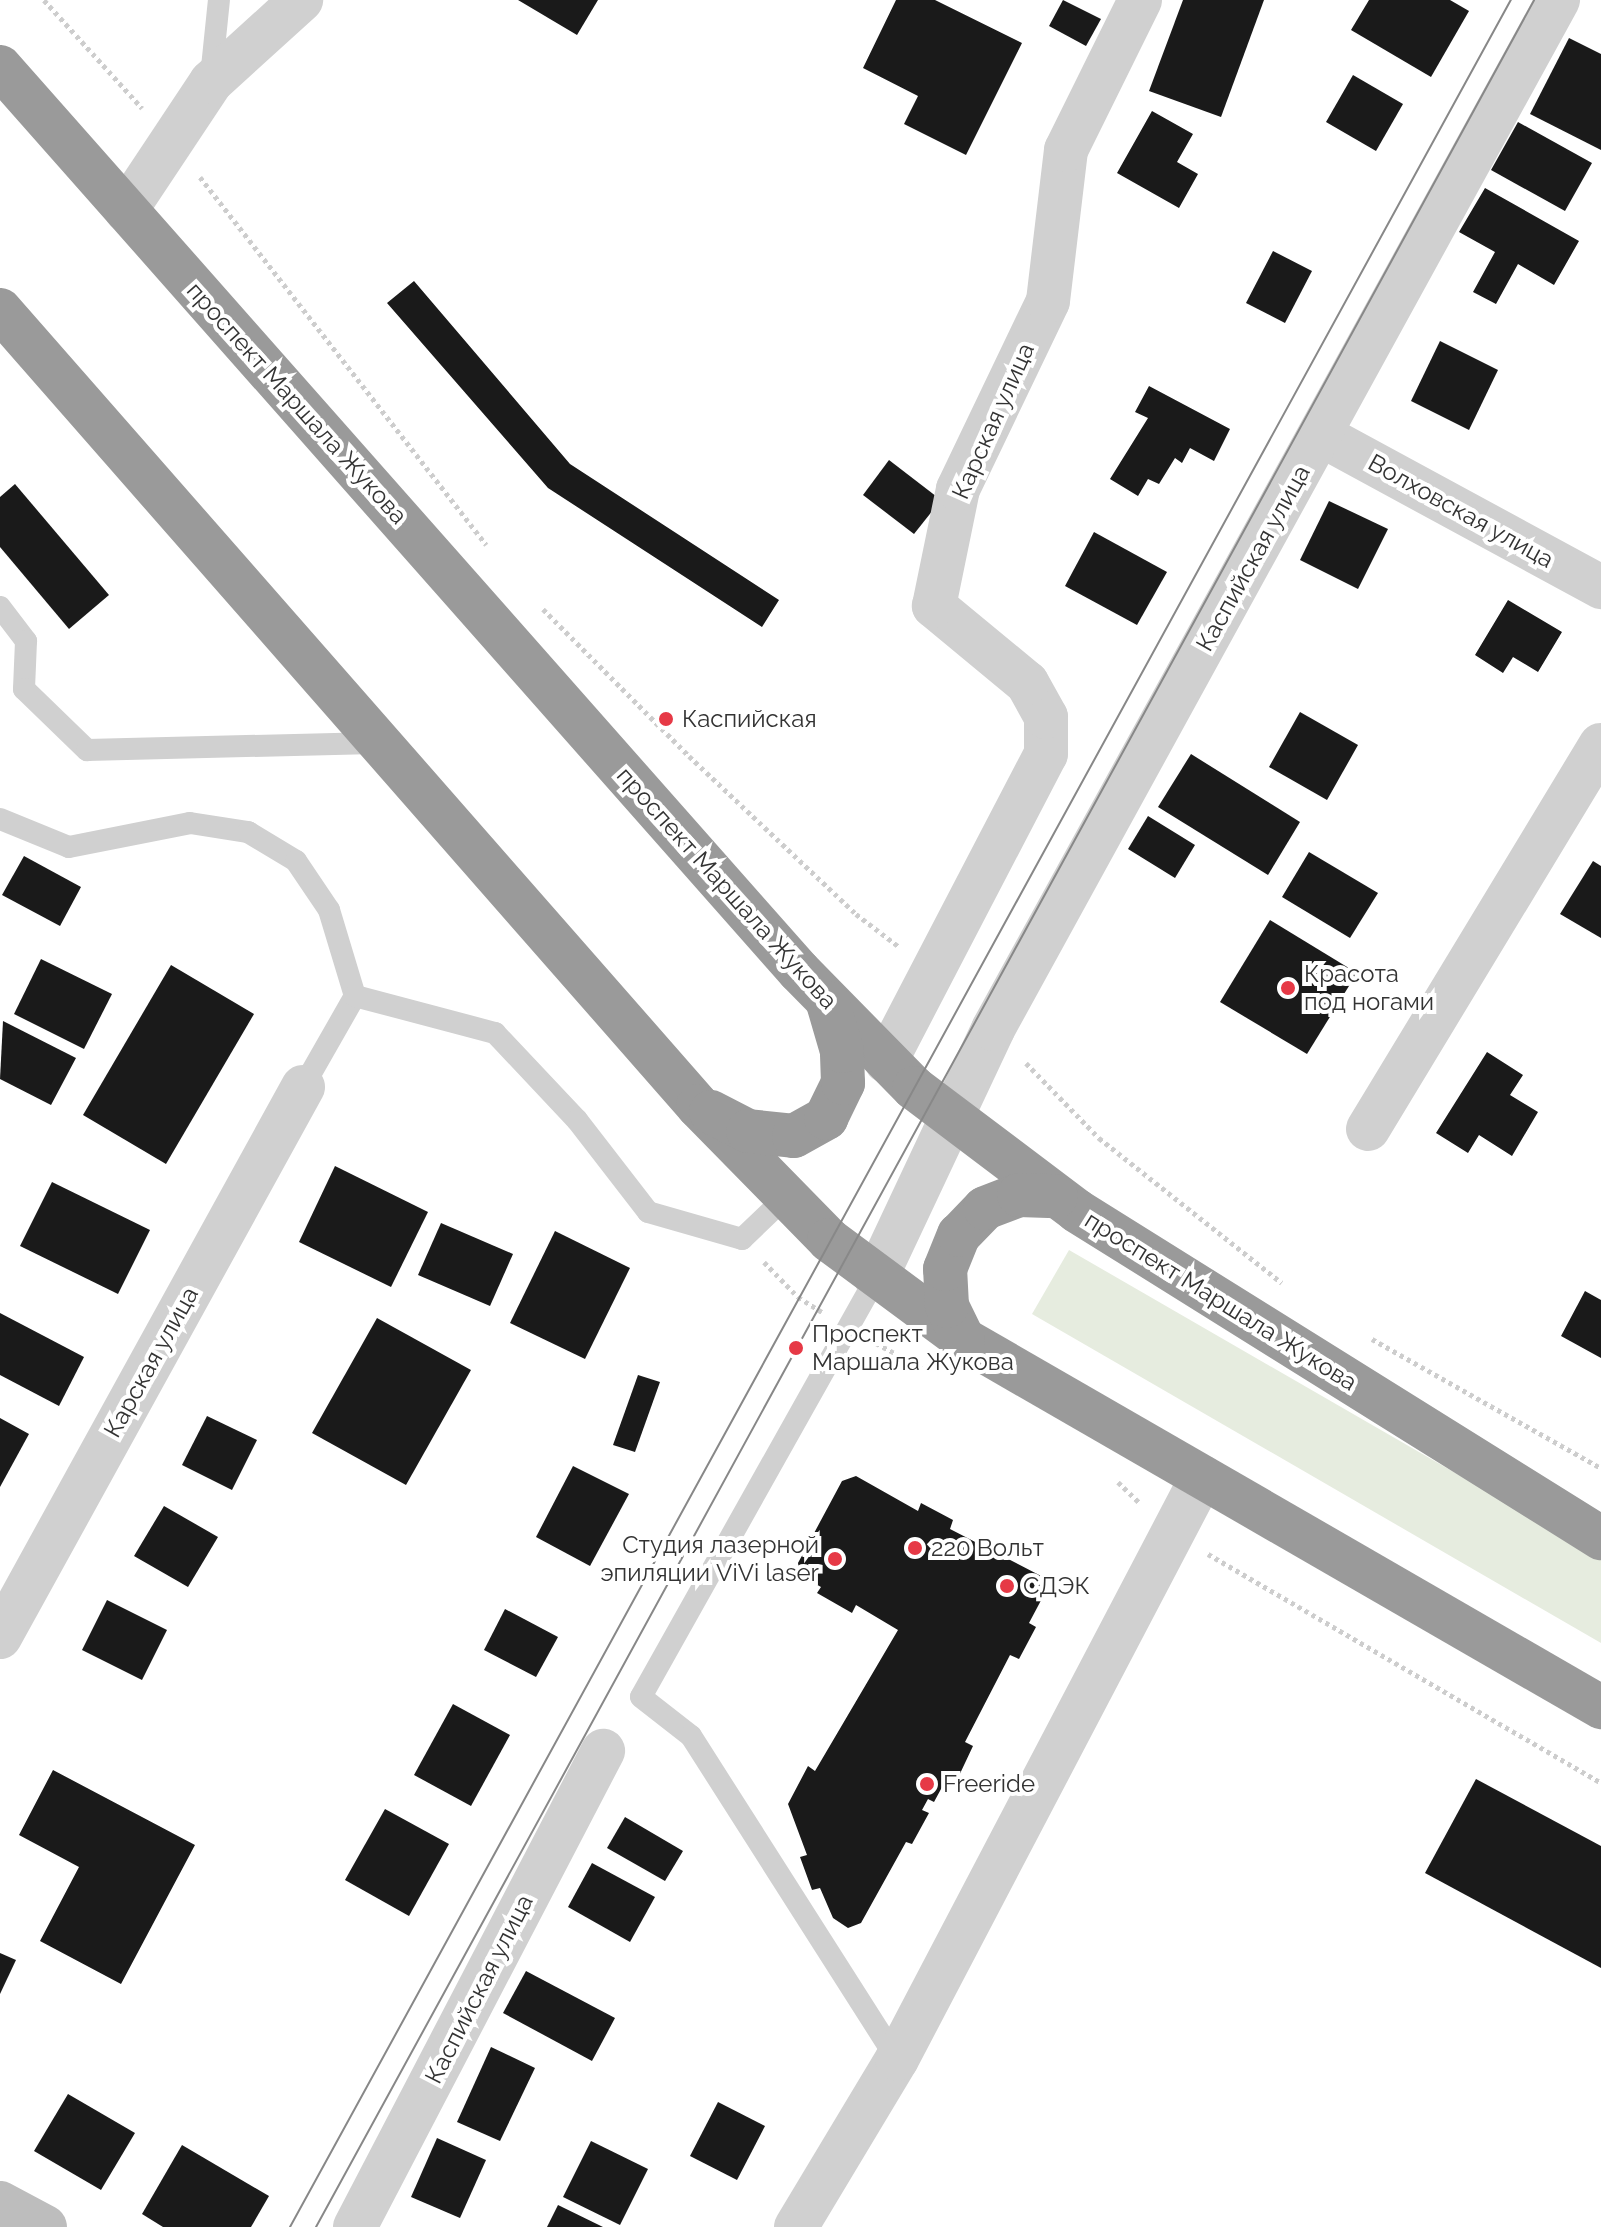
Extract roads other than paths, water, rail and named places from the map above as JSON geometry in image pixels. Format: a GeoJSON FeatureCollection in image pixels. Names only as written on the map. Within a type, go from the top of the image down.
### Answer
{"type":"FeatureCollection","features":[{"type":"Feature","properties":{"kind":"highway","name":"проспект Маршала Жукова"},"geometry":{"type":"LineString","coordinates":[[0,67],[828,1003],[886,1061],[949,1117],[1056,1196],[1601,1538]]}},
{"type":"Feature","properties":{"kind":"highway"},"geometry":{"type":"LineString","coordinates":[[0,310],[375,743],[698,1106],[786,1197],[876,1278],[963,1339],[1601,1707]]}},
{"type":"Feature","properties":{"kind":"highway"},"geometry":{"type":"LineString","coordinates":[[698,1106],[748,1131],[794,1136],[826,1118],[843,1083],[842,1051],[828,1003]]}},
{"type":"Feature","properties":{"kind":"highway"},"geometry":{"type":"LineString","coordinates":[[963,1339],[947,1306],[945,1281],[959,1235],[985,1208],[1019,1195],[1056,1196]]}},
{"type":"Feature","properties":{"kind":"street"},"geometry":{"type":"LineString","coordinates":[[126,210],[211,82],[301,0]]}},
{"type":"Feature","properties":{"kind":"street","name":"Карская улица"},"geometry":{"type":"LineString","coordinates":[[886,1061],[1046,754],[1046,717],[1027,683],[934,606],[958,489],[1048,301],[1066,150],[1140,0]]}},
{"type":"Feature","properties":{"kind":"street","name":"Каспийская улица"},"geometry":{"type":"LineString","coordinates":[[876,1278],[993,1029],[1558,0]]}},
{"type":"Feature","properties":{"kind":"street","name":"Волховская улица"},"geometry":{"type":"LineString","coordinates":[[1321,435],[1601,587]]}},
{"type":"Feature","properties":{"kind":"street"},"geometry":{"type":"LineString","coordinates":[[1368,1129],[1601,745]]}},
{"type":"Feature","properties":{"kind":"street","name":"Карская улица"},"geometry":{"type":"LineString","coordinates":[[0,1637],[303,1087]]}},
{"type":"Feature","properties":{"kind":"street"},"geometry":{"type":"LineString","coordinates":[[796,2227],[897,2059],[1202,1477]]}},
{"type":"Feature","properties":{"kind":"street","name":"Каспийская улица"},"geometry":{"type":"LineString","coordinates":[[355,2227],[603,1751]]}},
{"type":"Feature","properties":{"kind":"street"},"geometry":{"type":"LineString","coordinates":[[0,2203],[45,2227]]}},
{"type":"Feature","properties":{"kind":"lane"},"geometry":{"type":"LineString","coordinates":[[211,82],[219,0]]}},
{"type":"Feature","properties":{"kind":"lane"},"geometry":{"type":"LineString","coordinates":[[0,607],[26,641],[24,689],[87,750],[375,743]]}},
{"type":"Feature","properties":{"kind":"lane"},"geometry":{"type":"LineString","coordinates":[[0,819],[69,847],[190,823],[248,832],[296,861],[329,910],[355,996],[303,1087]]}},
{"type":"Feature","properties":{"kind":"lane"},"geometry":{"type":"LineString","coordinates":[[355,996],[495,1033],[577,1120],[648,1212],[742,1239],[786,1197]]}},
{"type":"Feature","properties":{"kind":"lane"},"geometry":{"type":"LineString","coordinates":[[876,1278],[641,1697],[691,1736],[897,2059]]}},
{"type":"Feature","properties":{"kind":"tram line"},"geometry":{"type":"LineString","coordinates":[[290,2227],[1511,0]]}},
{"type":"Feature","properties":{"kind":"tram line"},"geometry":{"type":"LineString","coordinates":[[316,2227],[1534,0]]}},
{"type":"Feature","properties":{"kind":"place","name":"Каспийская"},"geometry":{"type":"Point","coordinates":[666,719]}},
{"type":"Feature","properties":{"kind":"place","name":"Красота под ногами"},"geometry":{"type":"Point","coordinates":[1288,988]}},
{"type":"Feature","properties":{"kind":"place","name":"Проспект Маршала Жукова"},"geometry":{"type":"Point","coordinates":[796,1348]}},
{"type":"Feature","properties":{"kind":"place","name":"220 Вольт"},"geometry":{"type":"Point","coordinates":[915,1548]}},
{"type":"Feature","properties":{"kind":"place","name":"Студия лазерной эпиляции ViVi laser"},"geometry":{"type":"Point","coordinates":[835,1559]}},
{"type":"Feature","properties":{"kind":"place","name":"СДЭК"},"geometry":{"type":"Point","coordinates":[1007,1586]}},
{"type":"Feature","properties":{"kind":"place","name":"Freeride"},"geometry":{"type":"Point","coordinates":[927,1784]}}]}
